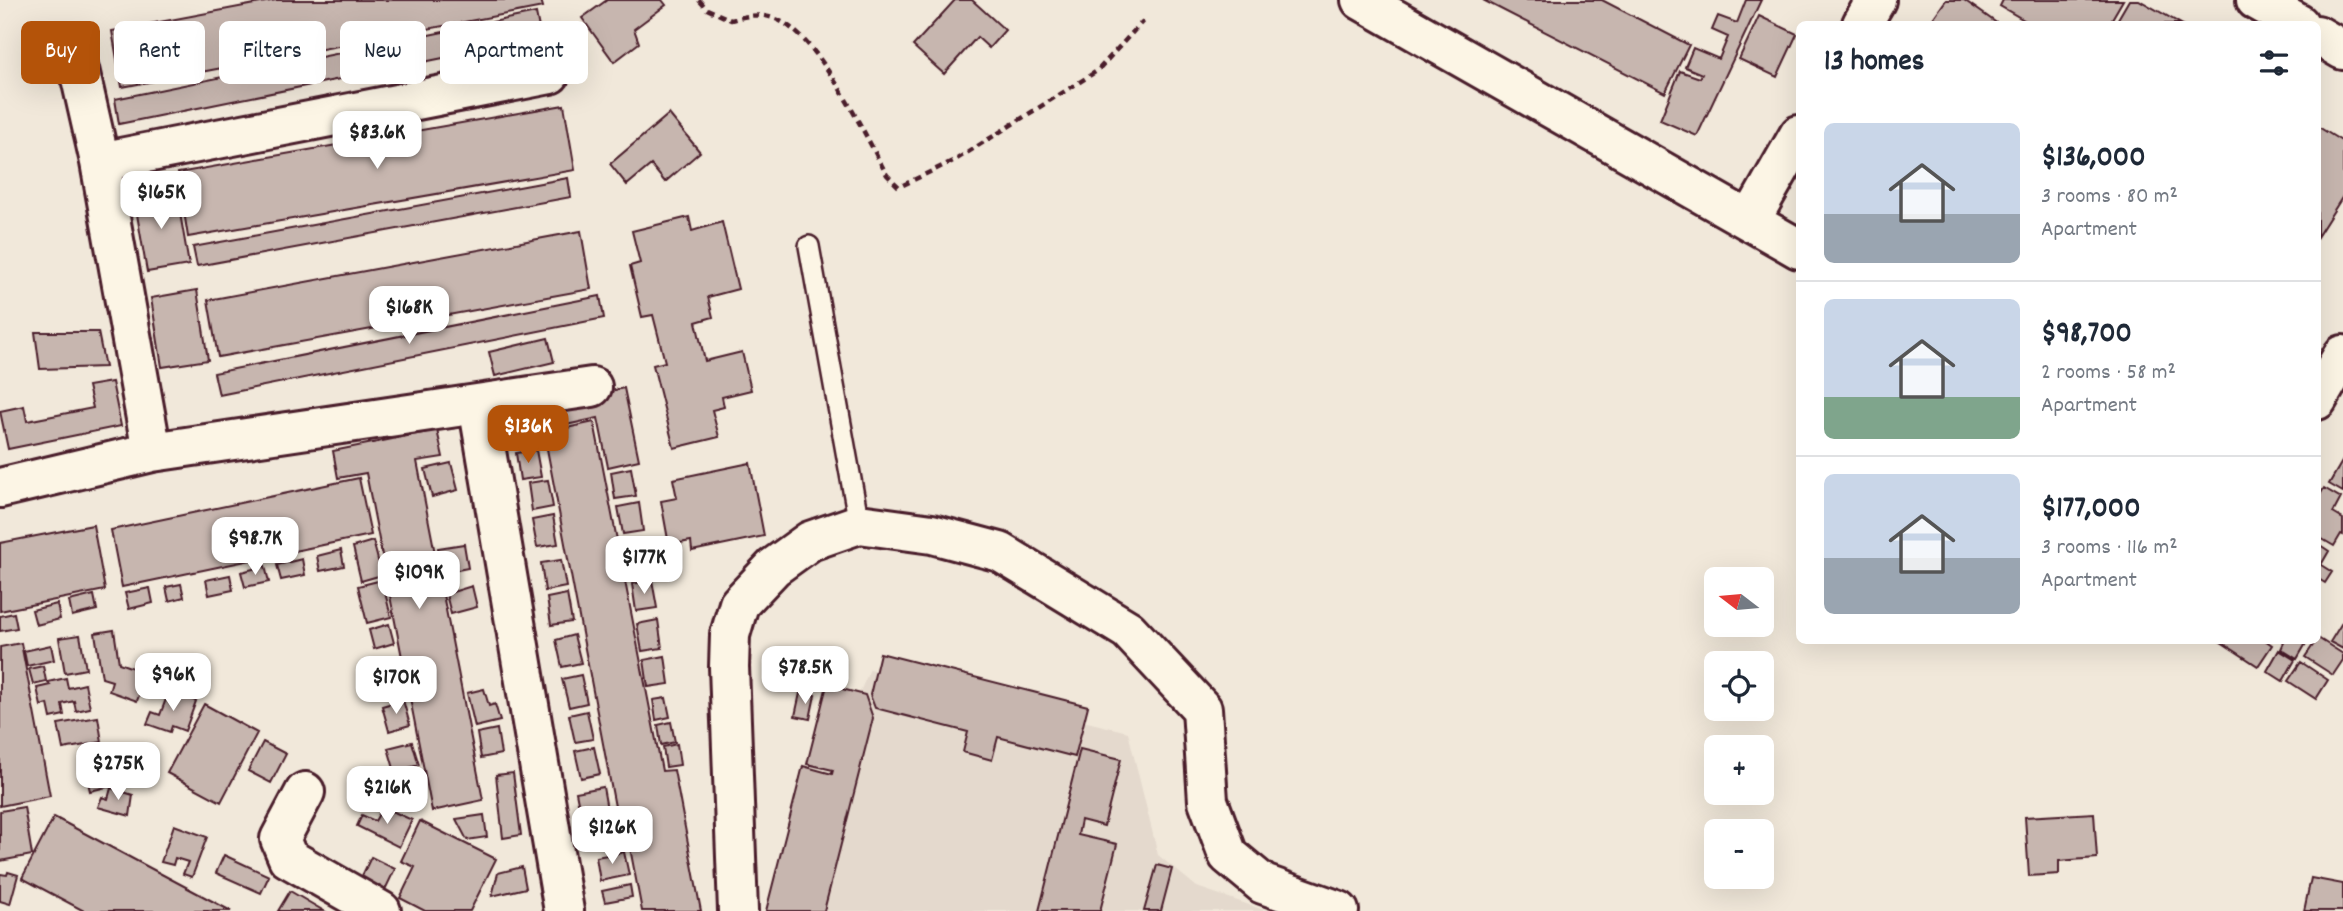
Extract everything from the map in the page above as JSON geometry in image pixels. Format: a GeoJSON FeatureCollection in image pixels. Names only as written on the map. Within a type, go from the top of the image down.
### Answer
{"type":"FeatureCollection","features":[{"type":"Feature","properties":{"kind":"street"},"geometry":{"type":"LineString","coordinates":[[1361,0],[1796,247]]}},
{"type":"Feature","properties":{"kind":"street"},"geometry":{"type":"LineString","coordinates":[[1864,21],[1876,0]]}},
{"type":"Feature","properties":{"kind":"street"},"geometry":{"type":"LineString","coordinates":[[2256,0],[2294,21]]}},
{"type":"Feature","properties":{"kind":"street"},"geometry":{"type":"LineString","coordinates":[[2321,37],[2343,50]]}},
{"type":"Feature","properties":{"kind":"street"},"geometry":{"type":"LineString","coordinates":[[82,84],[100,162],[152,452]]}},
{"type":"Feature","properties":{"kind":"street"},"geometry":{"type":"LineString","coordinates":[[100,162],[499,84]]}},
{"type":"Feature","properties":{"kind":"street"},"geometry":{"type":"LineString","coordinates":[[1750,221],[1796,140]]}},
{"type":"Feature","properties":{"kind":"street"},"geometry":{"type":"LineString","coordinates":[[2321,393],[2343,355]]}},
{"type":"Feature","properties":{"kind":"street"},"geometry":{"type":"LineString","coordinates":[[0,488],[152,452],[592,387]]}},
{"type":"Feature","properties":{"kind":"street"},"geometry":{"type":"LineString","coordinates":[[478,404],[564,911]]}},
{"type":"Feature","properties":{"kind":"street"},"geometry":{"type":"LineString","coordinates":[[738,911],[729,667],[730,635],[739,604],[774,567],[810,541],[859,524],[932,534],[1000,552],[1128,630],[1202,709],[1208,801],[1228,855],[1263,884],[1339,911]]}},
{"type":"Feature","properties":{"kind":"street"},"geometry":{"type":"LineString","coordinates":[[305,792],[280,839],[288,858],[381,911]]}},
{"type":"Feature","properties":{"kind":"lane"},"geometry":{"type":"LineString","coordinates":[[809,246],[859,524]]}},
{"type":"Feature","properties":{"kind":"path"},"geometry":{"type":"LineString","coordinates":[[699,0],[706,9],[731,20],[753,14],[776,18],[802,37],[827,68],[887,175],[899,187],[957,159],[1097,71],[1143,22]]}},
{"type":"Feature","properties":{"kind":"shaded area"},"geometry":{"type":"Polygon","coordinates":[[[870,669],[1128,732],[1158,855],[1197,887],[1267,911],[799,911],[794,841],[870,669]]]}},
{"type":"Feature","properties":{"kind":"building"},"geometry":{"type":"Polygon","coordinates":[[[276,0],[541,0],[543,7],[469,21],[440,21],[440,27],[426,29],[426,21],[340,21],[340,46],[326,48],[326,21],[219,21],[219,69],[205,71],[205,21],[165,21],[276,0]]]}},
{"type":"Feature","properties":{"kind":"building"},"geometry":{"type":"Polygon","coordinates":[[[607,0],[662,0],[666,5],[634,29],[639,43],[614,62],[588,26],[588,21],[582,18],[607,0]]]}},
{"type":"Feature","properties":{"kind":"building"},"geometry":{"type":"Polygon","coordinates":[[[955,0],[972,0],[1005,30],[989,48],[977,37],[944,74],[913,46],[955,0]]]}},
{"type":"Feature","properties":{"kind":"building"},"geometry":{"type":"Polygon","coordinates":[[[1483,0],[1602,0],[1689,45],[1665,93],[1483,0]]]}},
{"type":"Feature","properties":{"kind":"building"},"geometry":{"type":"Polygon","coordinates":[[[1746,0],[1761,0],[1697,136],[1660,120],[1680,71],[1700,78],[1702,74],[1685,67],[1693,48],[1719,59],[1728,37],[1712,30],[1718,16],[1737,23],[1746,0]]]}},
{"type":"Feature","properties":{"kind":"building"},"geometry":{"type":"Polygon","coordinates":[[[1946,0],[1964,0],[1994,21],[1931,21],[1946,0]]]}},
{"type":"Feature","properties":{"kind":"building"},"geometry":{"type":"Polygon","coordinates":[[[2003,0],[2123,0],[2111,21],[2026,21],[2000,6],[2003,0]]]}},
{"type":"Feature","properties":{"kind":"building"},"geometry":{"type":"Polygon","coordinates":[[[2129,0],[2139,0],[2176,21],[2117,21],[2129,0]]]}},
{"type":"Feature","properties":{"kind":"building"},"geometry":{"type":"Polygon","coordinates":[[[536,13],[538,21],[497,21],[536,13]]]}},
{"type":"Feature","properties":{"kind":"building"},"geometry":{"type":"Polygon","coordinates":[[[1759,16],[1796,34],[1777,77],[1739,59],[1759,16]]]}},
{"type":"Feature","properties":{"kind":"building"},"geometry":{"type":"Polygon","coordinates":[[[440,33],[440,59],[426,61],[426,35],[440,33]]]}},
{"type":"Feature","properties":{"kind":"building"},"geometry":{"type":"Polygon","coordinates":[[[340,53],[340,79],[326,82],[326,56],[340,53]]]}},
{"type":"Feature","properties":{"kind":"building"},"geometry":{"type":"Polygon","coordinates":[[[219,78],[219,84],[315,84],[119,124],[115,99],[188,84],[205,84],[205,81],[219,78]]]}},
{"type":"Feature","properties":{"kind":"building"},"geometry":{"type":"Polygon","coordinates":[[[564,105],[575,170],[188,237],[178,173],[564,105]]]}},
{"type":"Feature","properties":{"kind":"building"},"geometry":{"type":"Polygon","coordinates":[[[669,114],[700,152],[665,182],[651,165],[627,185],[610,164],[669,114]]]}},
{"type":"Feature","properties":{"kind":"building"},"geometry":{"type":"Polygon","coordinates":[[[2321,128],[2343,142],[2343,196],[2321,231],[2321,128]]]}},
{"type":"Feature","properties":{"kind":"building"},"geometry":{"type":"Polygon","coordinates":[[[568,178],[571,197],[197,266],[193,247],[568,178]]]}},
{"type":"Feature","properties":{"kind":"building"},"geometry":{"type":"Polygon","coordinates":[[[176,190],[189,265],[147,272],[134,197],[176,190]]]}},
{"type":"Feature","properties":{"kind":"building"},"geometry":{"type":"Polygon","coordinates":[[[689,217],[692,231],[722,222],[738,289],[708,297],[713,317],[696,322],[705,361],[742,352],[751,390],[722,397],[724,407],[712,410],[719,437],[674,448],[653,365],[665,362],[653,315],[642,317],[630,266],[640,263],[632,231],[689,217]]]}},
{"type":"Feature","properties":{"kind":"building"},"geometry":{"type":"Polygon","coordinates":[[[581,231],[591,289],[218,357],[208,300],[581,231]]]}},
{"type":"Feature","properties":{"kind":"building"},"geometry":{"type":"Polygon","coordinates":[[[197,290],[208,360],[162,367],[151,298],[197,290]]]}},
{"type":"Feature","properties":{"kind":"building"},"geometry":{"type":"Polygon","coordinates":[[[600,296],[604,318],[219,395],[214,373],[600,296]]]}},
{"type":"Feature","properties":{"kind":"building"},"geometry":{"type":"Polygon","coordinates":[[[35,332],[98,332],[105,367],[40,369],[35,332]]]}},
{"type":"Feature","properties":{"kind":"building"},"geometry":{"type":"Polygon","coordinates":[[[548,338],[554,362],[495,376],[489,352],[548,338]]]}},
{"type":"Feature","properties":{"kind":"building"},"geometry":{"type":"Polygon","coordinates":[[[112,382],[121,426],[8,449],[0,411],[24,406],[27,421],[93,408],[88,386],[112,382]]]}},
{"type":"Feature","properties":{"kind":"building"},"geometry":{"type":"Polygon","coordinates":[[[624,388],[639,460],[608,467],[598,418],[516,436],[512,413],[624,388]]]}},
{"type":"Feature","properties":{"kind":"building"},"geometry":{"type":"Polygon","coordinates":[[[594,422],[662,771],[674,770],[701,911],[642,911],[623,811],[616,812],[544,433],[594,422]]]}},
{"type":"Feature","properties":{"kind":"building"},"geometry":{"type":"Polygon","coordinates":[[[437,430],[443,457],[417,461],[483,800],[432,811],[366,473],[338,478],[333,451],[437,430]]]}},
{"type":"Feature","properties":{"kind":"building"},"geometry":{"type":"Polygon","coordinates":[[[536,450],[541,477],[520,480],[516,453],[536,450]]]}},
{"type":"Feature","properties":{"kind":"building"},"geometry":{"type":"Polygon","coordinates":[[[2343,460],[2343,492],[2329,484],[2343,460]]]}},
{"type":"Feature","properties":{"kind":"building"},"geometry":{"type":"Polygon","coordinates":[[[451,463],[458,490],[432,497],[425,469],[451,463]]]}},
{"type":"Feature","properties":{"kind":"building"},"geometry":{"type":"Polygon","coordinates":[[[750,463],[764,536],[692,551],[691,541],[669,545],[661,501],[677,498],[673,479],[750,463]]]}},
{"type":"Feature","properties":{"kind":"building"},"geometry":{"type":"Polygon","coordinates":[[[631,468],[636,496],[615,499],[611,472],[631,468]]]}},
{"type":"Feature","properties":{"kind":"building"},"geometry":{"type":"Polygon","coordinates":[[[359,478],[371,535],[122,587],[111,530],[359,478]]]}},
{"type":"Feature","properties":{"kind":"building"},"geometry":{"type":"Polygon","coordinates":[[[548,480],[553,507],[532,511],[528,483],[548,480]]]}},
{"type":"Feature","properties":{"kind":"building"},"geometry":{"type":"Polygon","coordinates":[[[2324,488],[2341,498],[2333,513],[2343,519],[2343,535],[2341,534],[2334,546],[2321,538],[2321,493],[2324,488]]]}},
{"type":"Feature","properties":{"kind":"building"},"geometry":{"type":"Polygon","coordinates":[[[639,503],[643,531],[623,534],[618,507],[639,503]]]}},
{"type":"Feature","properties":{"kind":"building"},"geometry":{"type":"Polygon","coordinates":[[[553,516],[558,544],[537,547],[532,520],[553,516]]]}},
{"type":"Feature","properties":{"kind":"building"},"geometry":{"type":"Polygon","coordinates":[[[93,525],[105,590],[0,611],[0,543],[93,525]]]}},
{"type":"Feature","properties":{"kind":"building"},"geometry":{"type":"Polygon","coordinates":[[[373,541],[382,575],[361,581],[353,547],[373,541]]]}},
{"type":"Feature","properties":{"kind":"building"},"geometry":{"type":"Polygon","coordinates":[[[646,542],[650,570],[630,573],[625,545],[646,542]]]}},
{"type":"Feature","properties":{"kind":"building"},"geometry":{"type":"Polygon","coordinates":[[[464,544],[468,568],[442,573],[438,548],[464,544]]]}},
{"type":"Feature","properties":{"kind":"building"},"geometry":{"type":"Polygon","coordinates":[[[2321,546],[2329,551],[2321,565],[2321,546]]]}},
{"type":"Feature","properties":{"kind":"building"},"geometry":{"type":"Polygon","coordinates":[[[341,550],[344,566],[320,571],[317,556],[341,550]]]}},
{"type":"Feature","properties":{"kind":"building"},"geometry":{"type":"Polygon","coordinates":[[[302,559],[305,575],[281,580],[277,565],[302,559]]]}},
{"type":"Feature","properties":{"kind":"building"},"geometry":{"type":"Polygon","coordinates":[[[561,560],[566,587],[545,591],[541,563],[561,560]]]}},
{"type":"Feature","properties":{"kind":"building"},"geometry":{"type":"Polygon","coordinates":[[[2321,565],[2332,572],[2325,583],[2321,580],[2321,565]]]}},
{"type":"Feature","properties":{"kind":"building"},"geometry":{"type":"Polygon","coordinates":[[[265,566],[269,582],[245,587],[241,572],[265,566]]]}},
{"type":"Feature","properties":{"kind":"building"},"geometry":{"type":"Polygon","coordinates":[[[230,575],[233,590],[209,595],[206,580],[230,575]]]}},
{"type":"Feature","properties":{"kind":"building"},"geometry":{"type":"Polygon","coordinates":[[[382,580],[391,617],[367,623],[358,586],[382,580]]]}},
{"type":"Feature","properties":{"kind":"building"},"geometry":{"type":"Polygon","coordinates":[[[652,580],[657,608],[636,611],[632,584],[652,580]]]}},
{"type":"Feature","properties":{"kind":"building"},"geometry":{"type":"Polygon","coordinates":[[[181,584],[184,597],[169,601],[166,587],[181,584]]]}},
{"type":"Feature","properties":{"kind":"building"},"geometry":{"type":"Polygon","coordinates":[[[472,586],[477,607],[451,614],[446,594],[472,586]]]}},
{"type":"Feature","properties":{"kind":"building"},"geometry":{"type":"Polygon","coordinates":[[[150,588],[153,603],[129,609],[125,593],[150,588]]]}},
{"type":"Feature","properties":{"kind":"building"},"geometry":{"type":"Polygon","coordinates":[[[567,594],[572,622],[551,625],[547,598],[567,594]]]}},
{"type":"Feature","properties":{"kind":"building"},"geometry":{"type":"Polygon","coordinates":[[[94,595],[97,610],[72,616],[69,601],[94,595]]]}},
{"type":"Feature","properties":{"kind":"building"},"geometry":{"type":"Polygon","coordinates":[[[57,604],[60,619],[36,625],[32,610],[57,604]]]}},
{"type":"Feature","properties":{"kind":"building"},"geometry":{"type":"Polygon","coordinates":[[[14,613],[17,628],[0,631],[0,616],[14,613]]]}},
{"type":"Feature","properties":{"kind":"building"},"geometry":{"type":"Polygon","coordinates":[[[658,620],[662,648],[642,651],[637,624],[658,620]]]}},
{"type":"Feature","properties":{"kind":"building"},"geometry":{"type":"Polygon","coordinates":[[[2343,621],[2343,649],[2330,642],[2343,621]]]}},
{"type":"Feature","properties":{"kind":"building"},"geometry":{"type":"Polygon","coordinates":[[[389,624],[394,643],[374,649],[369,630],[389,624]]]}},
{"type":"Feature","properties":{"kind":"building"},"geometry":{"type":"Polygon","coordinates":[[[114,630],[119,663],[147,673],[137,701],[109,691],[112,681],[102,678],[95,633],[114,630]]]}},
{"type":"Feature","properties":{"kind":"building"},"geometry":{"type":"Polygon","coordinates":[[[80,635],[86,669],[65,673],[59,638],[80,635]]]}},
{"type":"Feature","properties":{"kind":"building"},"geometry":{"type":"Polygon","coordinates":[[[574,635],[581,663],[562,667],[556,640],[574,635]]]}},
{"type":"Feature","properties":{"kind":"building"},"geometry":{"type":"Polygon","coordinates":[[[2321,640],[2343,654],[2343,660],[2333,675],[2305,657],[2314,644],[2321,644],[2321,640]]]}},
{"type":"Feature","properties":{"kind":"building"},"geometry":{"type":"Polygon","coordinates":[[[21,643],[50,796],[0,806],[0,647],[21,643]]]}},
{"type":"Feature","properties":{"kind":"building"},"geometry":{"type":"Polygon","coordinates":[[[2224,644],[2271,644],[2258,666],[2224,644]]]}},
{"type":"Feature","properties":{"kind":"building"},"geometry":{"type":"Polygon","coordinates":[[[2283,644],[2306,644],[2297,659],[2281,649],[2283,644]]]}},
{"type":"Feature","properties":{"kind":"building"},"geometry":{"type":"Polygon","coordinates":[[[51,645],[54,660],[27,666],[24,651],[51,645]]]}},
{"type":"Feature","properties":{"kind":"building"},"geometry":{"type":"Polygon","coordinates":[[[2279,650],[2295,660],[2283,681],[2267,671],[2279,650]]]}},
{"type":"Feature","properties":{"kind":"building"},"geometry":{"type":"Polygon","coordinates":[[[880,653],[1088,706],[1075,757],[998,737],[992,760],[963,752],[968,732],[875,708],[870,695],[880,653]]]}},
{"type":"Feature","properties":{"kind":"building"},"geometry":{"type":"Polygon","coordinates":[[[665,656],[669,684],[648,687],[644,660],[665,656]]]}},
{"type":"Feature","properties":{"kind":"building"},"geometry":{"type":"Polygon","coordinates":[[[2301,662],[2328,680],[2316,699],[2288,681],[2301,662]]]}},
{"type":"Feature","properties":{"kind":"building"},"geometry":{"type":"Polygon","coordinates":[[[397,663],[402,680],[384,686],[379,668],[397,663]]]}},
{"type":"Feature","properties":{"kind":"building"},"geometry":{"type":"Polygon","coordinates":[[[43,666],[46,681],[33,684],[29,669],[43,666]]]}},
{"type":"Feature","properties":{"kind":"building"},"geometry":{"type":"Polygon","coordinates":[[[581,675],[587,703],[569,707],[562,679],[581,675]]]}},
{"type":"Feature","properties":{"kind":"building"},"geometry":{"type":"Polygon","coordinates":[[[66,678],[68,688],[85,684],[90,708],[76,711],[74,701],[62,704],[64,715],[51,718],[48,704],[41,706],[37,688],[66,678]]]}},
{"type":"Feature","properties":{"kind":"building"},"geometry":{"type":"Polygon","coordinates":[[[827,685],[865,695],[873,718],[824,911],[766,911],[803,766],[832,774],[833,770],[807,764],[827,685]]]}},
{"type":"Feature","properties":{"kind":"building"},"geometry":{"type":"Polygon","coordinates":[[[484,689],[489,706],[495,704],[500,721],[475,727],[467,693],[484,689]]]}},
{"type":"Feature","properties":{"kind":"building"},"geometry":{"type":"Polygon","coordinates":[[[169,691],[196,701],[185,731],[172,726],[170,732],[147,724],[152,712],[160,715],[169,691]]]}},
{"type":"Feature","properties":{"kind":"building"},"geometry":{"type":"Polygon","coordinates":[[[800,693],[815,695],[810,719],[795,716],[800,693]]]}},
{"type":"Feature","properties":{"kind":"building"},"geometry":{"type":"Polygon","coordinates":[[[666,698],[670,717],[656,720],[653,700],[666,698]]]}},
{"type":"Feature","properties":{"kind":"building"},"geometry":{"type":"Polygon","coordinates":[[[403,700],[410,725],[389,731],[382,706],[403,700]]]}},
{"type":"Feature","properties":{"kind":"building"},"geometry":{"type":"Polygon","coordinates":[[[204,704],[257,733],[221,802],[167,773],[204,704]]]}},
{"type":"Feature","properties":{"kind":"building"},"geometry":{"type":"Polygon","coordinates":[[[587,711],[593,739],[575,742],[569,715],[587,711]]]}},
{"type":"Feature","properties":{"kind":"building"},"geometry":{"type":"Polygon","coordinates":[[[98,717],[102,742],[63,749],[58,724],[98,717]]]}},
{"type":"Feature","properties":{"kind":"building"},"geometry":{"type":"Polygon","coordinates":[[[671,722],[675,742],[661,745],[658,725],[671,722]]]}},
{"type":"Feature","properties":{"kind":"building"},"geometry":{"type":"Polygon","coordinates":[[[497,729],[501,754],[481,758],[477,733],[497,729]]]}},
{"type":"Feature","properties":{"kind":"building"},"geometry":{"type":"Polygon","coordinates":[[[263,742],[286,754],[271,783],[248,771],[263,742]]]}},
{"type":"Feature","properties":{"kind":"building"},"geometry":{"type":"Polygon","coordinates":[[[412,742],[419,765],[395,772],[388,748],[412,742]]]}},
{"type":"Feature","properties":{"kind":"building"},"geometry":{"type":"Polygon","coordinates":[[[677,744],[680,765],[666,767],[663,747],[677,744]]]}},
{"type":"Feature","properties":{"kind":"building"},"geometry":{"type":"Polygon","coordinates":[[[594,747],[600,774],[581,778],[575,751],[594,747]]]}},
{"type":"Feature","properties":{"kind":"building"},"geometry":{"type":"Polygon","coordinates":[[[1080,749],[1121,759],[1104,826],[1081,820],[1078,835],[1117,844],[1100,911],[1039,911],[1080,749]]]}},
{"type":"Feature","properties":{"kind":"building"},"geometry":{"type":"Polygon","coordinates":[[[104,756],[111,786],[90,791],[83,761],[104,756]]]}},
{"type":"Feature","properties":{"kind":"building"},"geometry":{"type":"Polygon","coordinates":[[[417,773],[424,802],[404,807],[398,778],[417,773]]]}},
{"type":"Feature","properties":{"kind":"building"},"geometry":{"type":"Polygon","coordinates":[[[513,773],[521,835],[503,838],[496,775],[513,773]]]}},
{"type":"Feature","properties":{"kind":"building"},"geometry":{"type":"Polygon","coordinates":[[[603,787],[612,837],[586,842],[576,792],[603,787]]]}},
{"type":"Feature","properties":{"kind":"building"},"geometry":{"type":"Polygon","coordinates":[[[111,788],[133,795],[130,816],[98,807],[102,797],[108,799],[111,788]]]}},
{"type":"Feature","properties":{"kind":"building"},"geometry":{"type":"Polygon","coordinates":[[[24,807],[32,855],[0,861],[0,811],[24,807]]]}},
{"type":"Feature","properties":{"kind":"building"},"geometry":{"type":"Polygon","coordinates":[[[383,807],[412,820],[399,847],[357,826],[362,815],[375,821],[383,807]]]}},
{"type":"Feature","properties":{"kind":"building"},"geometry":{"type":"Polygon","coordinates":[[[2094,813],[2097,858],[2059,861],[2059,874],[2029,876],[2025,817],[2094,813]]]}},
{"type":"Feature","properties":{"kind":"building"},"geometry":{"type":"Polygon","coordinates":[[[484,815],[487,837],[467,840],[456,819],[484,815]]]}},
{"type":"Feature","properties":{"kind":"building"},"geometry":{"type":"Polygon","coordinates":[[[54,817],[231,911],[84,911],[22,878],[54,817]]]}},
{"type":"Feature","properties":{"kind":"building"},"geometry":{"type":"Polygon","coordinates":[[[420,821],[496,859],[470,911],[425,911],[400,898],[415,867],[401,861],[420,821]]]}},
{"type":"Feature","properties":{"kind":"building"},"geometry":{"type":"Polygon","coordinates":[[[174,825],[207,837],[192,877],[183,874],[188,862],[175,858],[173,865],[161,862],[174,825]]]}},
{"type":"Feature","properties":{"kind":"building"},"geometry":{"type":"Polygon","coordinates":[[[624,852],[629,875],[600,881],[596,857],[624,852]]]}},
{"type":"Feature","properties":{"kind":"building"},"geometry":{"type":"Polygon","coordinates":[[[224,855],[269,876],[261,893],[216,873],[224,855]]]}},
{"type":"Feature","properties":{"kind":"building"},"geometry":{"type":"Polygon","coordinates":[[[371,857],[395,869],[384,892],[360,880],[371,857]]]}},
{"type":"Feature","properties":{"kind":"building"},"geometry":{"type":"Polygon","coordinates":[[[1157,865],[1172,869],[1161,911],[1144,911],[1157,865]]]}},
{"type":"Feature","properties":{"kind":"building"},"geometry":{"type":"Polygon","coordinates":[[[522,867],[526,888],[492,896],[498,873],[522,867]]]}},
{"type":"Feature","properties":{"kind":"building"},"geometry":{"type":"Polygon","coordinates":[[[8,872],[18,875],[10,904],[0,901],[0,874],[7,875],[8,872]]]}},
{"type":"Feature","properties":{"kind":"building"},"geometry":{"type":"Polygon","coordinates":[[[2311,878],[2343,884],[2343,911],[2304,911],[2311,878]]]}},
{"type":"Feature","properties":{"kind":"building"},"geometry":{"type":"Polygon","coordinates":[[[630,885],[632,897],[605,902],[602,891],[630,885]]]}},
{"type":"Feature","properties":{"kind":"building"},"geometry":{"type":"Polygon","coordinates":[[[290,891],[324,911],[278,911],[290,891]]]}}]}
